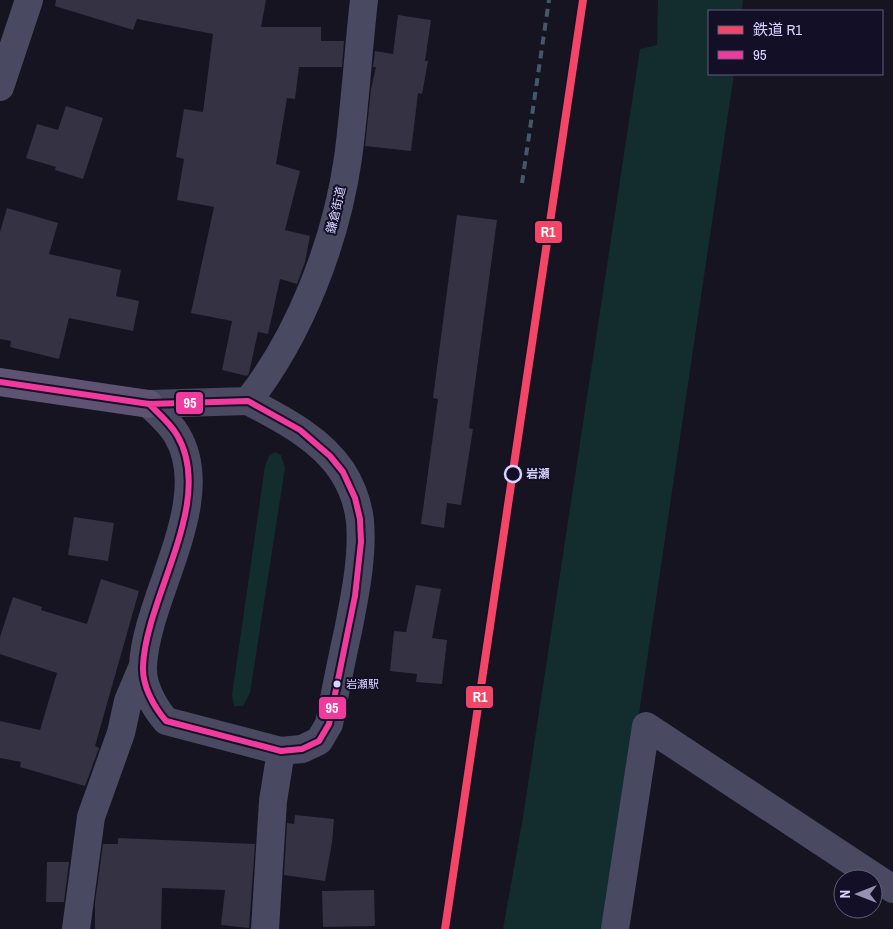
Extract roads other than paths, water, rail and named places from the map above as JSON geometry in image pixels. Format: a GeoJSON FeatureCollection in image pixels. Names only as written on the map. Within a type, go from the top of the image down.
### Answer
{"type":"FeatureCollection","features":[{"type":"Feature","properties":{"kind":"main road"},"geometry":{"type":"LineString","coordinates":[[0,382],[149,404]]}},
{"type":"Feature","properties":{"kind":"street"},"geometry":{"type":"LineString","coordinates":[[0,87],[29,0]]}},
{"type":"Feature","properties":{"kind":"street","name":"鎌倉街道"},"geometry":{"type":"LineString","coordinates":[[248,401],[267,377],[297,320],[318,276],[334,223],[348,159],[364,0]]}},
{"type":"Feature","properties":{"kind":"street"},"geometry":{"type":"LineString","coordinates":[[122,733],[150,722],[166,721],[281,751],[302,749],[319,741],[329,724],[355,596],[361,542],[360,519],[355,498],[343,472],[330,456],[300,430],[248,401],[149,404]]}},
{"type":"Feature","properties":{"kind":"street"},"geometry":{"type":"LineString","coordinates":[[76,929],[91,818],[122,733],[128,701],[142,668],[145,647],[155,610],[187,512],[188,482],[186,458],[177,434],[149,404]]}},
{"type":"Feature","properties":{"kind":"street"},"geometry":{"type":"LineString","coordinates":[[142,668],[148,692],[157,710],[166,721]]}},
{"type":"Feature","properties":{"kind":"street"},"geometry":{"type":"LineString","coordinates":[[616,929],[646,726],[893,890]]}},
{"type":"Feature","properties":{"kind":"street"},"geometry":{"type":"LineString","coordinates":[[266,929],[273,801],[281,751]]}},
{"type":"Feature","properties":{"kind":"railway"},"geometry":{"type":"LineString","coordinates":[[522,183],[549,0]]}},
{"type":"Feature","properties":{"kind":"railway"},"geometry":{"type":"LineString","coordinates":[[445,929],[583,0]]}},
{"type":"Feature","properties":{"kind":"rail line","name":"R1"},"geometry":{"type":"LineString","coordinates":[[445,929],[583,0]]}},
{"type":"Feature","properties":{"kind":"place","name":"岩瀬"},"geometry":{"type":"Point","coordinates":[513,474]}},
{"type":"Feature","properties":{"kind":"place","name":"岩瀬駅"},"geometry":{"type":"Point","coordinates":[337,684]}}]}
